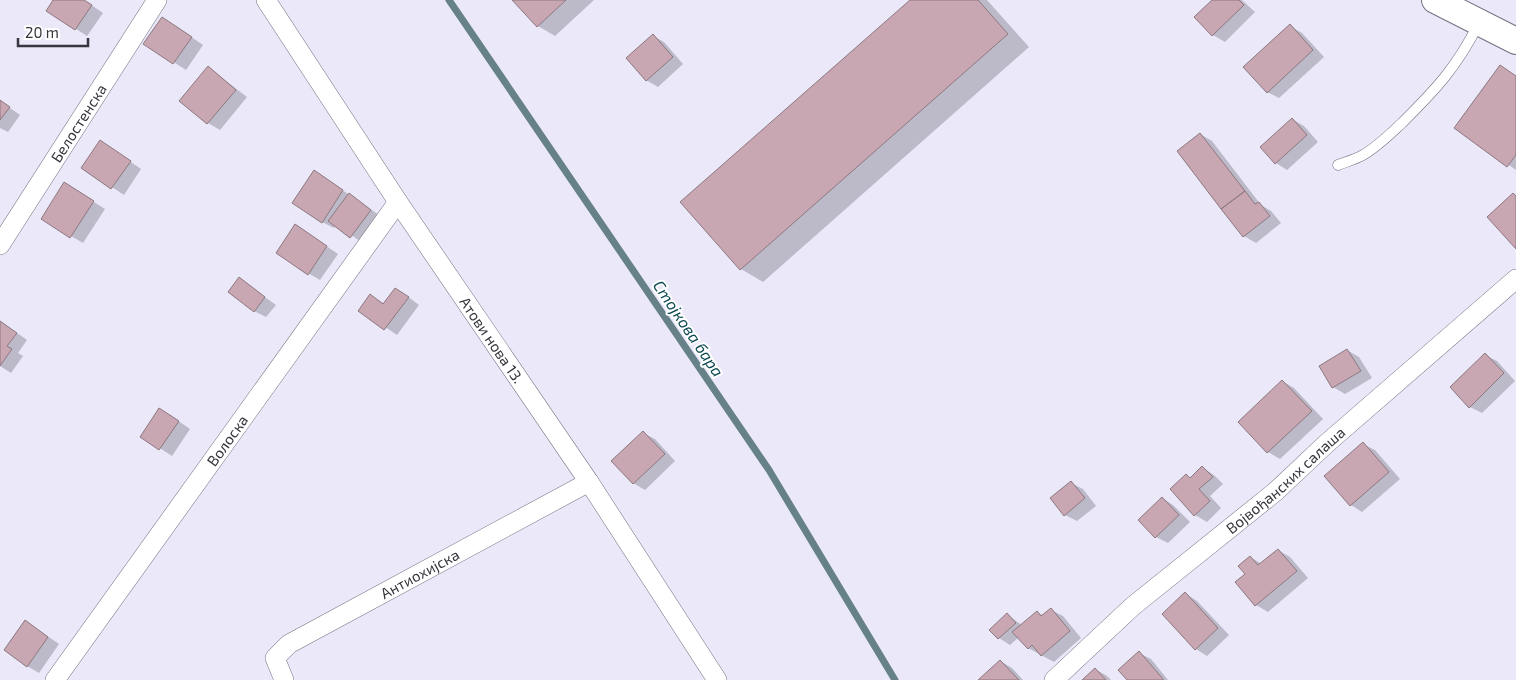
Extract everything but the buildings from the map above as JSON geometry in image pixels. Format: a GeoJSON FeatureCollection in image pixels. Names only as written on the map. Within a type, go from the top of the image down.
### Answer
{"type":"FeatureCollection","features":[{"type":"Feature","properties":{"kind":"street","name":"Белостенска"},"geometry":{"type":"LineString","coordinates":[[0,245],[157,0]]}},
{"type":"Feature","properties":{"kind":"street","name":"Атови нова 13."},"geometry":{"type":"LineString","coordinates":[[266,0],[398,202],[589,482],[717,680]]}},
{"type":"Feature","properties":{"kind":"street"},"geometry":{"type":"LineString","coordinates":[[1435,0],[1516,41]]}},
{"type":"Feature","properties":{"kind":"street","name":"Волоска"},"geometry":{"type":"LineString","coordinates":[[55,680],[398,202]]}},
{"type":"Feature","properties":{"kind":"street","name":"Војвођанских салаша"},"geometry":{"type":"LineString","coordinates":[[1054,680],[1133,606],[1275,492],[1326,444],[1516,279]]}},
{"type":"Feature","properties":{"kind":"street","name":"Антиохијска"},"geometry":{"type":"LineString","coordinates":[[284,680],[275,658],[289,644],[589,482]]}},
{"type":"Feature","properties":{"kind":"lane"},"geometry":{"type":"LineString","coordinates":[[1338,165],[1363,155],[1387,137],[1422,103],[1447,77],[1464,53],[1479,22]]}},
{"type":"Feature","properties":{"kind":"waterway","name":"Стојкова бара"},"geometry":{"type":"LineString","coordinates":[[449,0],[769,470],[895,680]]}}]}
